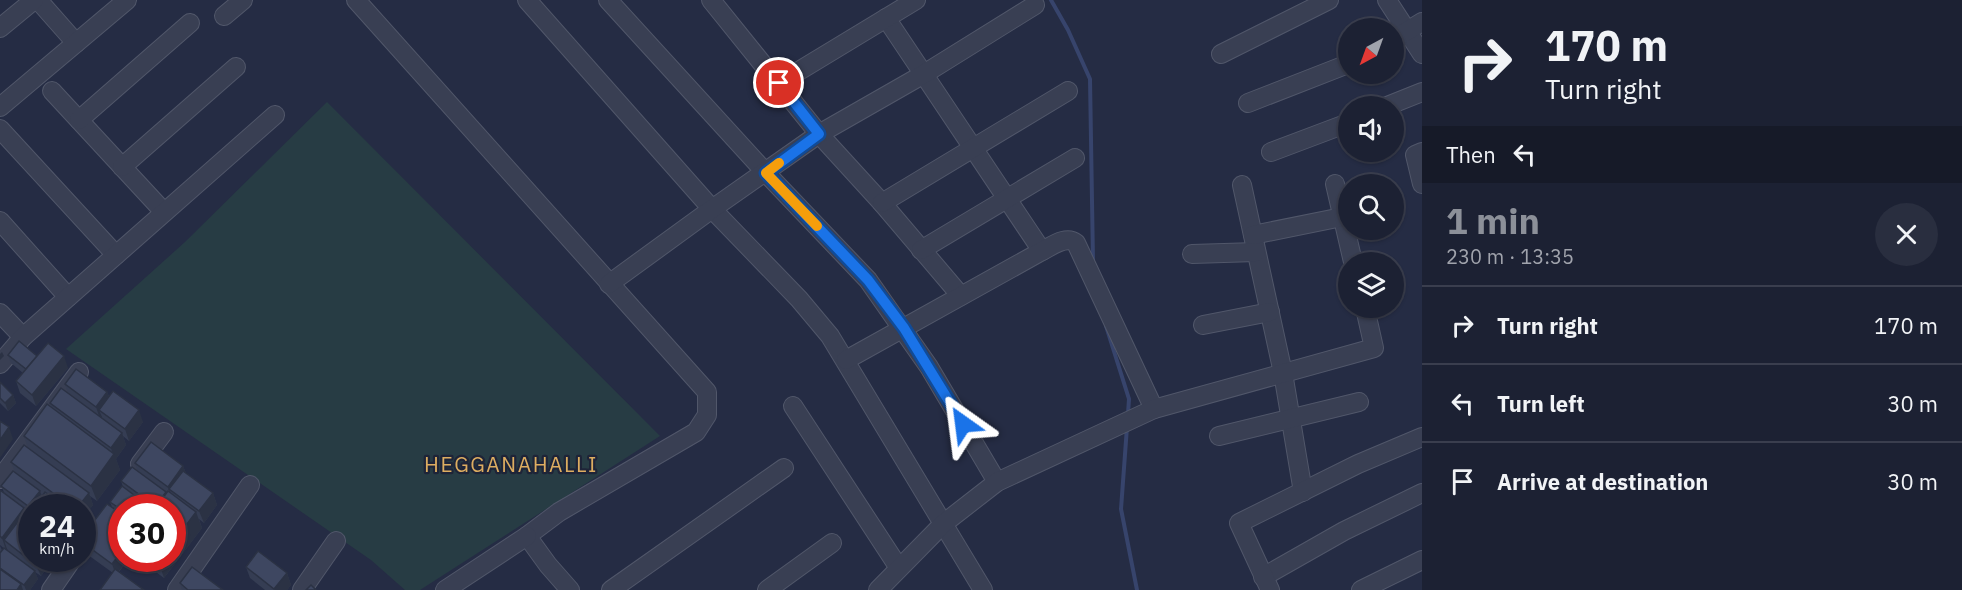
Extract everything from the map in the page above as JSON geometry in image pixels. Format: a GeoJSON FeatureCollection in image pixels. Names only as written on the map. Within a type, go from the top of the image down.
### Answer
{"type":"FeatureCollection","features":[{"type":"Feature","properties":{"kind":"street"},"geometry":{"type":"LineString","coordinates":[[0,28],[36,0],[76,43]]}},
{"type":"Feature","properties":{"kind":"street"},"geometry":{"type":"LineString","coordinates":[[0,107],[127,0]]}},
{"type":"Feature","properties":{"kind":"street"},"geometry":{"type":"LineString","coordinates":[[224,16],[243,0]]}},
{"type":"Feature","properties":{"kind":"street"},"geometry":{"type":"LineString","coordinates":[[527,0],[712,209],[799,299],[830,336],[983,590]]}},
{"type":"Feature","properties":{"kind":"street"},"geometry":{"type":"LineString","coordinates":[[608,0],[766,173],[860,270],[904,328],[997,482]]}},
{"type":"Feature","properties":{"kind":"street"},"geometry":{"type":"LineString","coordinates":[[712,0],[819,134],[882,203],[961,296]]}},
{"type":"Feature","properties":{"kind":"street"},"geometry":{"type":"LineString","coordinates":[[779,83],[916,0]]}},
{"type":"Feature","properties":{"kind":"street"},"geometry":{"type":"LineString","coordinates":[[1221,54],[1329,0]]}},
{"type":"Feature","properties":{"kind":"street"},"geometry":{"type":"LineString","coordinates":[[1387,0],[1422,54]]}},
{"type":"Feature","properties":{"kind":"street"},"geometry":{"type":"LineString","coordinates":[[359,1],[706,392],[707,415],[696,432],[558,512],[527,536],[445,590]]}},
{"type":"Feature","properties":{"kind":"street"},"geometry":{"type":"LineString","coordinates":[[609,284],[819,134],[924,74],[1035,5]]}},
{"type":"Feature","properties":{"kind":"street"},"geometry":{"type":"LineString","coordinates":[[886,18],[1042,251]]}},
{"type":"Feature","properties":{"kind":"street"},"geometry":{"type":"LineString","coordinates":[[79,120],[190,23]]}},
{"type":"Feature","properties":{"kind":"street"},"geometry":{"type":"LineString","coordinates":[[122,167],[236,67]]}},
{"type":"Feature","properties":{"kind":"street"},"geometry":{"type":"LineString","coordinates":[[1248,103],[1338,68]]}},
{"type":"Feature","properties":{"kind":"street"},"geometry":{"type":"LineString","coordinates":[[52,91],[164,212]]}},
{"type":"Feature","properties":{"kind":"street"},"geometry":{"type":"LineString","coordinates":[[882,203],[1068,91]]}},
{"type":"Feature","properties":{"kind":"street"},"geometry":{"type":"LineString","coordinates":[[1404,99],[1422,92]]}},
{"type":"Feature","properties":{"kind":"street"},"geometry":{"type":"LineString","coordinates":[[0,364],[23,337],[275,115]]}},
{"type":"Feature","properties":{"kind":"street"},"geometry":{"type":"LineString","coordinates":[[1271,152],[1338,127]]}},
{"type":"Feature","properties":{"kind":"street"},"geometry":{"type":"LineString","coordinates":[[0,129],[116,255]]}},
{"type":"Feature","properties":{"kind":"street"},"geometry":{"type":"LineString","coordinates":[[1422,152],[1415,154],[1422,184]]}},
{"type":"Feature","properties":{"kind":"street"},"geometry":{"type":"LineString","coordinates":[[921,250],[1075,158]]}},
{"type":"Feature","properties":{"kind":"street"},"geometry":{"type":"LineString","coordinates":[[1335,184],[1338,198]]}},
{"type":"Feature","properties":{"kind":"street"},"geometry":{"type":"LineString","coordinates":[[1242,185],[1283,373],[1303,492]]}},
{"type":"Feature","properties":{"kind":"street"},"geometry":{"type":"LineString","coordinates":[[1192,254],[1255,244],[1338,218]]}},
{"type":"Feature","properties":{"kind":"street"},"geometry":{"type":"LineString","coordinates":[[0,221],[68,297]]}},
{"type":"Feature","properties":{"kind":"street"},"geometry":{"type":"LineString","coordinates":[[846,360],[1042,251],[1065,240],[1071,240],[1076,243],[1089,268],[1154,409]]}},
{"type":"Feature","properties":{"kind":"street"},"geometry":{"type":"LineString","coordinates":[[1203,325],[1270,312]]}},
{"type":"Feature","properties":{"kind":"street"},"geometry":{"type":"LineString","coordinates":[[878,590],[943,524],[997,482],[1154,409],[1374,348],[1367,318]]}},
{"type":"Feature","properties":{"kind":"street"},"geometry":{"type":"LineString","coordinates":[[3,320],[23,337]]}},
{"type":"Feature","properties":{"kind":"street"},"geometry":{"type":"LineString","coordinates":[[0,479],[79,372]]}},
{"type":"Feature","properties":{"kind":"street"},"geometry":{"type":"LineString","coordinates":[[1219,436],[1359,402]]}},
{"type":"Feature","properties":{"kind":"street"},"geometry":{"type":"LineString","coordinates":[[793,406],[899,568]]}},
{"type":"Feature","properties":{"kind":"street"},"geometry":{"type":"LineString","coordinates":[[131,477],[164,432]]}},
{"type":"Feature","properties":{"kind":"street"},"geometry":{"type":"LineString","coordinates":[[1422,437],[1358,464],[1239,523],[1266,583],[1344,531],[1422,493]]}},
{"type":"Feature","properties":{"kind":"street"},"geometry":{"type":"LineString","coordinates":[[611,590],[784,468]]}},
{"type":"Feature","properties":{"kind":"street"},"geometry":{"type":"LineString","coordinates":[[177,590],[250,485]]}},
{"type":"Feature","properties":{"kind":"street"},"geometry":{"type":"LineString","coordinates":[[527,536],[570,590]]}},
{"type":"Feature","properties":{"kind":"street"},"geometry":{"type":"LineString","coordinates":[[302,590],[336,541]]}},
{"type":"Feature","properties":{"kind":"street"},"geometry":{"type":"LineString","coordinates":[[767,590],[832,543]]}},
{"type":"Feature","properties":{"kind":"street"},"geometry":{"type":"LineString","coordinates":[[1361,590],[1422,560]]}},
{"type":"Feature","properties":{"kind":"street"},"geometry":{"type":"LineString","coordinates":[[51,590],[63,572]]}},
{"type":"Feature","properties":{"kind":"shaded area"},"geometry":{"type":"Polygon","coordinates":[[[327,102],[660,436],[420,590],[405,590],[371,560],[66,349],[185,242],[327,102]]]}},
{"type":"Feature","properties":{"kind":"building"},"geometry":{"type":"Polygon","coordinates":[[[19,341],[37,356],[26,369],[8,355],[19,341]]]}},
{"type":"Feature","properties":{"kind":"building"},"geometry":{"type":"Polygon","coordinates":[[[48,343],[64,356],[32,395],[16,381],[48,343]]]}},
{"type":"Feature","properties":{"kind":"building"},"geometry":{"type":"Polygon","coordinates":[[[76,369],[107,392],[96,407],[65,384],[76,369]]]}},
{"type":"Feature","properties":{"kind":"building"},"geometry":{"type":"Polygon","coordinates":[[[0,382],[13,395],[5,403],[0,398],[0,382]]]}},
{"type":"Feature","properties":{"kind":"building"},"geometry":{"type":"Polygon","coordinates":[[[61,388],[122,433],[111,448],[50,403],[61,388]]]}},
{"type":"Feature","properties":{"kind":"building"},"geometry":{"type":"Polygon","coordinates":[[[113,391],[139,410],[125,429],[99,410],[113,391]]]}},
{"type":"Feature","properties":{"kind":"building"},"geometry":{"type":"Polygon","coordinates":[[[47,404],[114,454],[91,486],[24,436],[47,404]]]}},
{"type":"Feature","properties":{"kind":"building"},"geometry":{"type":"Polygon","coordinates":[[[0,421],[9,427],[0,440],[0,421]]]}},
{"type":"Feature","properties":{"kind":"building"},"geometry":{"type":"Polygon","coordinates":[[[151,442],[183,466],[168,487],[135,463],[151,442]]]}},
{"type":"Feature","properties":{"kind":"building"},"geometry":{"type":"Polygon","coordinates":[[[24,445],[89,493],[54,494],[11,462],[24,445]]]}},
{"type":"Feature","properties":{"kind":"building"},"geometry":{"type":"Polygon","coordinates":[[[132,467],[166,492],[164,494],[139,494],[121,481],[132,467]]]}},
{"type":"Feature","properties":{"kind":"building"},"geometry":{"type":"Polygon","coordinates":[[[13,471],[40,491],[38,494],[18,494],[18,499],[1,486],[13,471]]]}},
{"type":"Feature","properties":{"kind":"building"},"geometry":{"type":"Polygon","coordinates":[[[183,471],[213,493],[199,511],[186,501],[186,494],[176,494],[169,489],[183,471]]]}},
{"type":"Feature","properties":{"kind":"building"},"geometry":{"type":"Polygon","coordinates":[[[122,486],[133,494],[116,494],[122,486]]]}},
{"type":"Feature","properties":{"kind":"building"},"geometry":{"type":"Polygon","coordinates":[[[0,490],[18,504],[18,516],[2,538],[0,536],[0,490]]]}},
{"type":"Feature","properties":{"kind":"building"},"geometry":{"type":"Polygon","coordinates":[[[186,504],[196,512],[186,525],[186,504]]]}},
{"type":"Feature","properties":{"kind":"building"},"geometry":{"type":"Polygon","coordinates":[[[108,505],[108,561],[96,552],[96,519],[108,505]]]}},
{"type":"Feature","properties":{"kind":"building"},"geometry":{"type":"Polygon","coordinates":[[[18,522],[18,551],[4,540],[18,522]]]}},
{"type":"Feature","properties":{"kind":"building"},"geometry":{"type":"Polygon","coordinates":[[[4,548],[18,558],[18,572],[34,572],[24,585],[0,568],[0,553],[4,548]]]}},
{"type":"Feature","properties":{"kind":"building"},"geometry":{"type":"Polygon","coordinates":[[[258,551],[287,573],[274,589],[246,567],[258,551]]]}},
{"type":"Feature","properties":{"kind":"building"},"geometry":{"type":"Polygon","coordinates":[[[192,567],[223,590],[188,590],[180,583],[192,567]]]}},
{"type":"Feature","properties":{"kind":"building"},"geometry":{"type":"Polygon","coordinates":[[[0,569],[21,584],[17,590],[0,590],[0,569]]]}},
{"type":"Feature","properties":{"kind":"building"},"geometry":{"type":"Polygon","coordinates":[[[113,572],[119,572],[144,590],[100,590],[113,572]]]}},
{"type":"Feature","properties":{"kind":"building"},"geometry":{"type":"Polygon","coordinates":[[[311,585],[316,590],[306,590],[311,585]]]}},
{"type":"Feature","properties":{"kind":"waterway"},"geometry":{"type":"LineString","coordinates":[[1051,0],[1068,30],[1090,79],[1093,261]]}},
{"type":"Feature","properties":{"kind":"waterway"},"geometry":{"type":"LineString","coordinates":[[1106,326],[1129,399],[1128,414]]}},
{"type":"Feature","properties":{"kind":"waterway"},"geometry":{"type":"LineString","coordinates":[[1127,427],[1121,509],[1137,590]]}},
{"type":"Feature","properties":{"kind":"slow traffic"},"geometry":{"type":"LineString","coordinates":[[779,163],[766,173],[817,226]]}},
{"type":"Feature","properties":{"kind":"district","name":"HEGGANAHALLI"},"geometry":{"type":"Point","coordinates":[511,464]}},
{"type":"Feature","properties":{"kind":"route"},"geometry":{"type":"LineString","coordinates":[[779,83],[819,134],[766,173],[868,280],[904,328],[963,424]]}}]}
